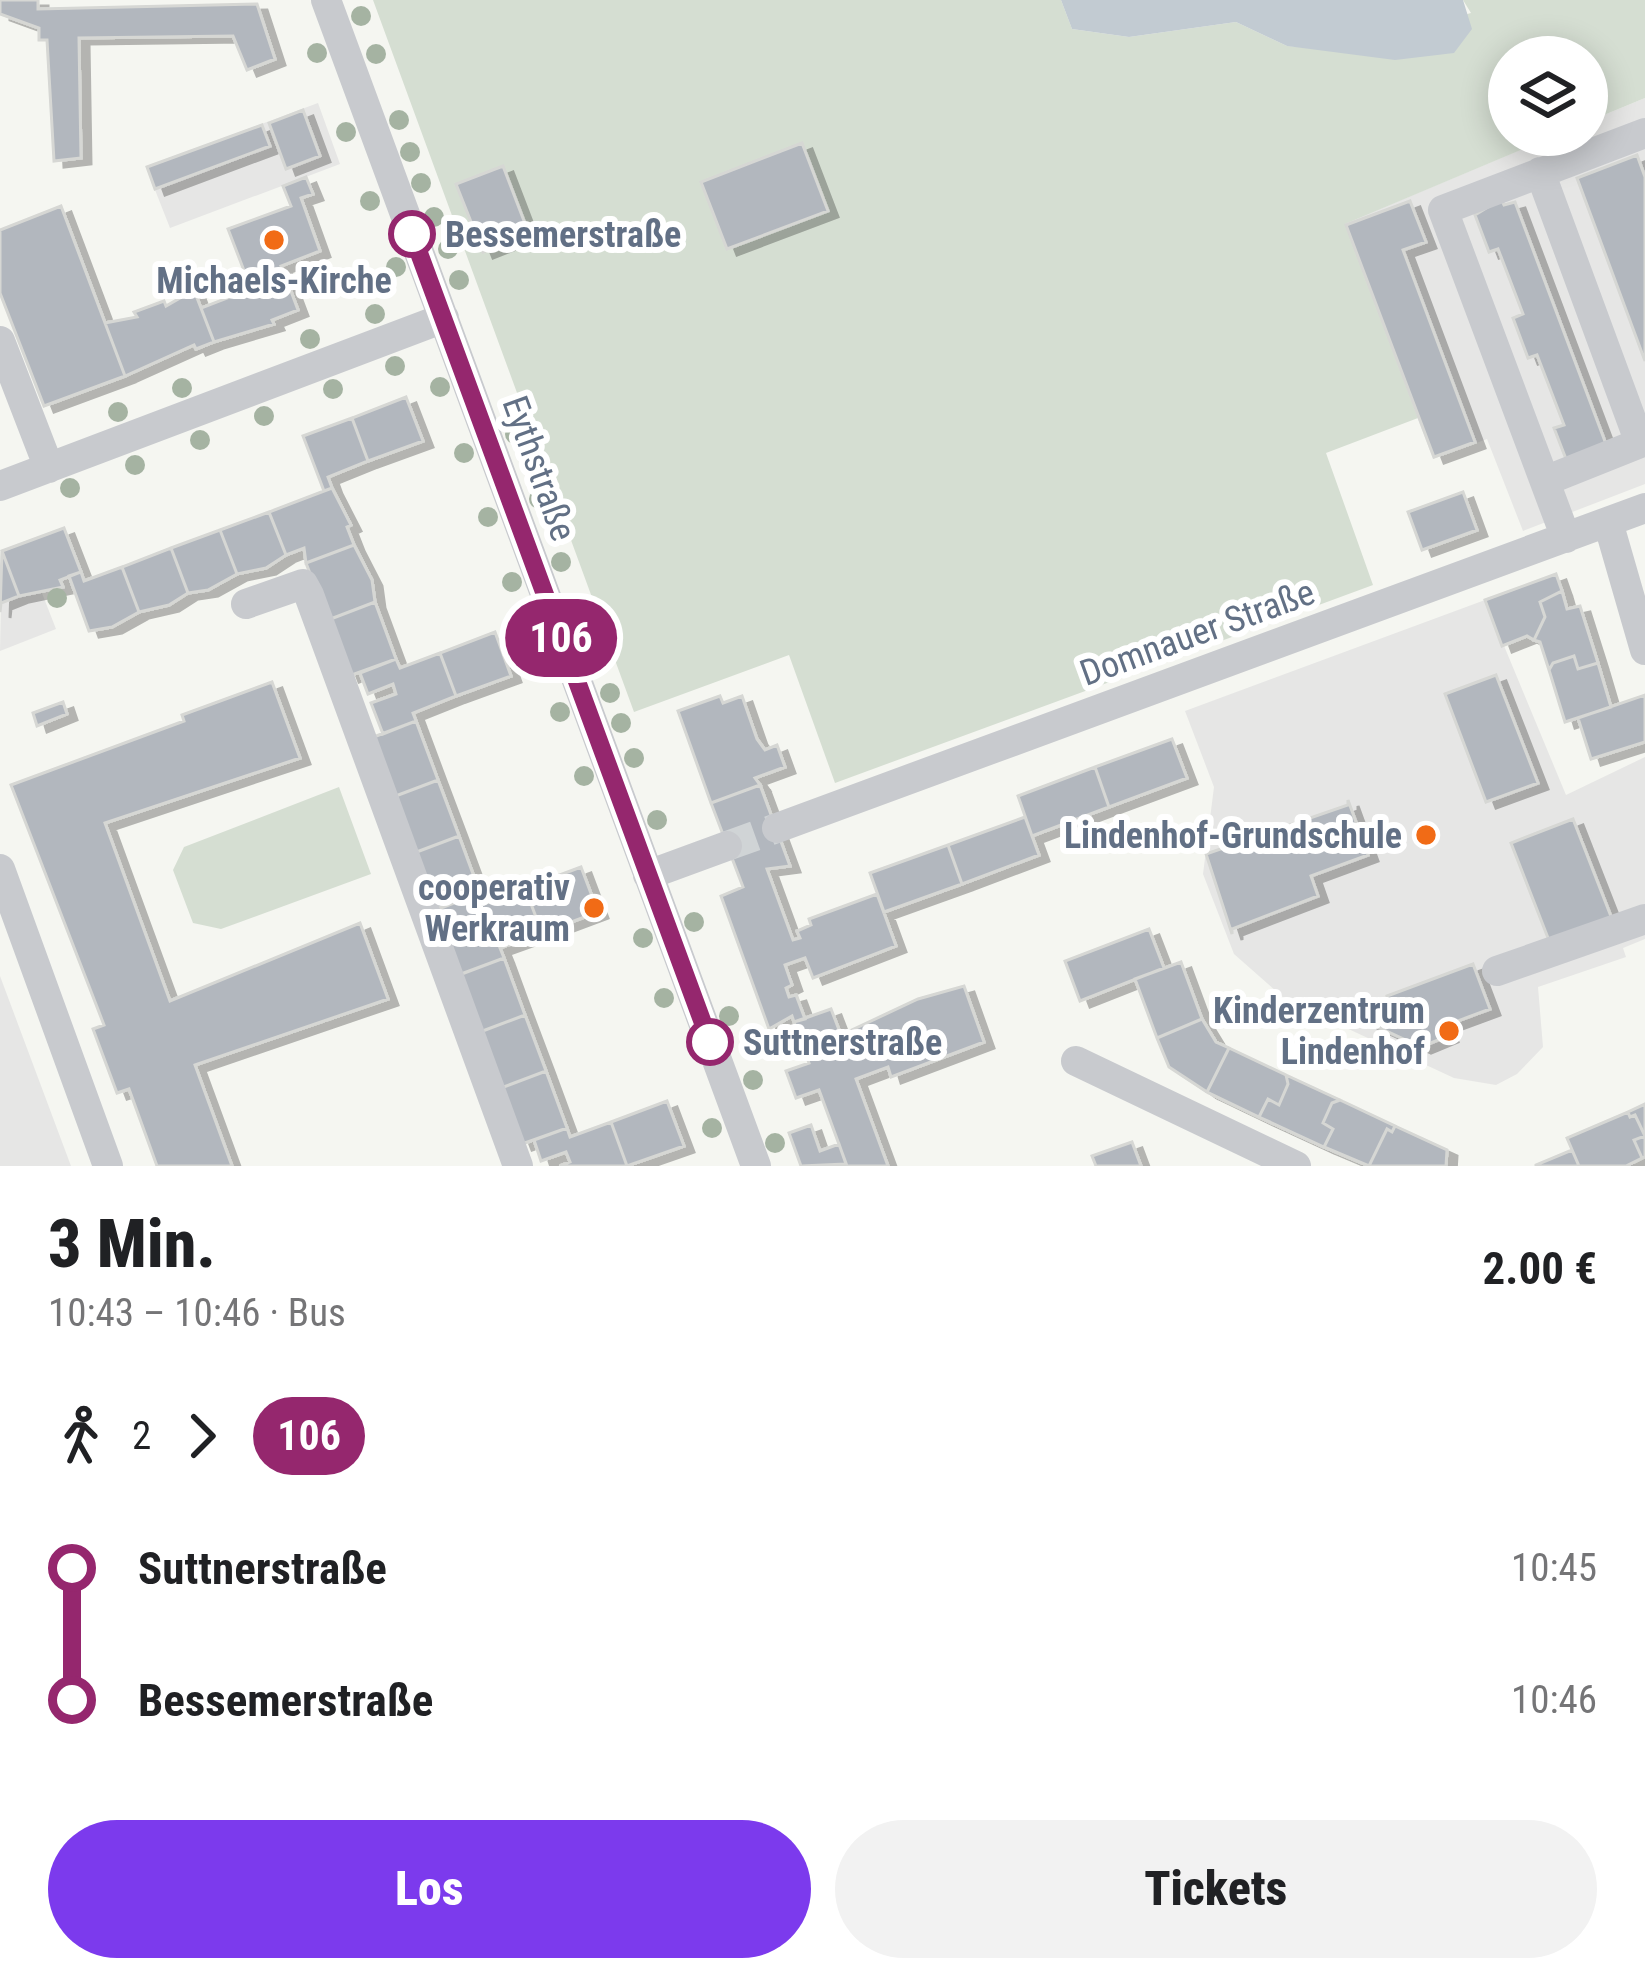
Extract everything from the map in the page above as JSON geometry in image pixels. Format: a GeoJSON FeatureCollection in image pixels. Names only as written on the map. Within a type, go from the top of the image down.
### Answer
{"type":"FeatureCollection","features":[{"type":"Feature","properties":{"kind":"street","name":"Eythstraße"},"geometry":{"type":"LineString","coordinates":[[326,0],[756,1166]]}},
{"type":"Feature","properties":{"kind":"street"},"geometry":{"type":"LineString","coordinates":[[1565,538],[1443,210],[1645,133]]}},
{"type":"Feature","properties":{"kind":"street"},"geometry":{"type":"LineString","coordinates":[[1540,172],[1643,442],[1544,482]]}},
{"type":"Feature","properties":{"kind":"street"},"geometry":{"type":"LineString","coordinates":[[0,486],[444,318]]}},
{"type":"Feature","properties":{"kind":"street"},"geometry":{"type":"LineString","coordinates":[[0,340],[49,468]]}},
{"type":"Feature","properties":{"kind":"street","name":"Domnauer Straße"},"geometry":{"type":"LineString","coordinates":[[776,828],[1645,508]]}},
{"type":"Feature","properties":{"kind":"street"},"geometry":{"type":"LineString","coordinates":[[1608,522],[1645,650]]}},
{"type":"Feature","properties":{"kind":"street"},"geometry":{"type":"LineString","coordinates":[[246,604],[303,584],[309,595],[518,1166]]}},
{"type":"Feature","properties":{"kind":"street"},"geometry":{"type":"LineString","coordinates":[[648,874],[728,846]]}},
{"type":"Feature","properties":{"kind":"street"},"geometry":{"type":"LineString","coordinates":[[0,869],[109,1166]]}},
{"type":"Feature","properties":{"kind":"street"},"geometry":{"type":"LineString","coordinates":[[1498,971],[1645,920]]}},
{"type":"Feature","properties":{"kind":"street"},"geometry":{"type":"LineString","coordinates":[[1076,1060],[1297,1166]]}},
{"type":"Feature","properties":{"kind":"shaded area"},"geometry":{"type":"Polygon","coordinates":[[[373,0],[1061,0],[1072,29],[1129,37],[1236,22],[1287,46],[1338,49],[1471,13],[1463,0],[1645,0],[1645,98],[1608,113],[1608,36],[1488,36],[1488,156],[1506,156],[1345,224],[1418,418],[1326,453],[1373,585],[835,783],[789,655],[634,712],[373,0]]]}},
{"type":"Feature","properties":{"kind":"shaded area"},"geometry":{"type":"Polygon","coordinates":[[[1061,0],[1463,0],[1472,29],[1454,53],[1395,60],[1287,46],[1236,22],[1129,37],[1072,29],[1061,0]]]}},
{"type":"Feature","properties":{"kind":"shaded area"},"geometry":{"type":"Polygon","coordinates":[[[1645,98],[1645,484],[1523,531],[1487,439],[1433,459],[1344,224],[1506,156],[1608,156],[1608,113],[1645,98]]]}},
{"type":"Feature","properties":{"kind":"shaded area"},"geometry":{"type":"Polygon","coordinates":[[[318,103],[340,164],[170,228],[146,167],[318,103]]]}},
{"type":"Feature","properties":{"kind":"shaded area"},"geometry":{"type":"Polygon","coordinates":[[[40,588],[56,629],[0,651],[1,603],[40,588]]]}},
{"type":"Feature","properties":{"kind":"shaded area","name":"Lindenhof-Grundschule"},"geometry":{"type":"Polygon","coordinates":[[[1485,600],[1566,795],[1645,757],[1645,939],[1623,948],[1626,957],[1538,987],[1543,1047],[1517,1074],[1496,1085],[1454,1078],[1286,1000],[1234,954],[1203,874],[1214,787],[1185,711],[1485,600]]]}},
{"type":"Feature","properties":{"kind":"shaded area"},"geometry":{"type":"Polygon","coordinates":[[[339,787],[371,874],[221,929],[193,923],[173,870],[184,847],[339,787]]]}},
{"type":"Feature","properties":{"kind":"shaded area"},"geometry":{"type":"Polygon","coordinates":[[[0,976],[71,1166],[0,1166],[0,976]]]}},
{"type":"Feature","properties":{"kind":"building"},"geometry":{"type":"Polygon","coordinates":[[[0,0],[38,0],[38,9],[257,4],[275,59],[247,70],[233,36],[79,38],[81,158],[54,161],[47,40],[39,40],[39,28],[0,14],[0,0]]]}},
{"type":"Feature","properties":{"kind":"building"},"geometry":{"type":"Polygon","coordinates":[[[303,110],[320,156],[286,169],[269,123],[303,110]]]}},
{"type":"Feature","properties":{"kind":"building"},"geometry":{"type":"Polygon","coordinates":[[[262,125],[270,146],[155,189],[147,167],[262,125]]]}},
{"type":"Feature","properties":{"kind":"building"},"geometry":{"type":"Polygon","coordinates":[[[802,143],[828,211],[727,249],[701,182],[802,143]]]}},
{"type":"Feature","properties":{"kind":"building"},"geometry":{"type":"Polygon","coordinates":[[[1637,155],[1645,177],[1645,361],[1577,178],[1637,155]]]}},
{"type":"Feature","properties":{"kind":"building"},"geometry":{"type":"Polygon","coordinates":[[[503,166],[529,234],[483,252],[456,184],[503,166]]]}},
{"type":"Feature","properties":{"kind":"building","name":"Michaels-Kirche"},"geometry":{"type":"Polygon","coordinates":[[[306,177],[313,194],[301,198],[320,251],[281,266],[289,286],[260,296],[252,280],[248,281],[228,229],[291,206],[283,186],[306,177]]]}},
{"type":"Feature","properties":{"kind":"building"},"geometry":{"type":"Polygon","coordinates":[[[1501,199],[1504,205],[1515,202],[1606,444],[1566,459],[1554,428],[1564,425],[1537,355],[1528,358],[1513,318],[1523,314],[1498,249],[1489,252],[1475,215],[1501,199]]]}},
{"type":"Feature","properties":{"kind":"building"},"geometry":{"type":"Polygon","coordinates":[[[1410,201],[1426,242],[1403,250],[1475,442],[1434,457],[1346,225],[1410,201]]]}},
{"type":"Feature","properties":{"kind":"building"},"geometry":{"type":"Polygon","coordinates":[[[61,206],[125,376],[44,406],[0,293],[0,230],[61,206]]]}},
{"type":"Feature","properties":{"kind":"building"},"geometry":{"type":"Polygon","coordinates":[[[289,286],[298,310],[272,320],[274,324],[214,342],[201,308],[256,287],[260,296],[289,286]]]}},
{"type":"Feature","properties":{"kind":"building"},"geometry":{"type":"Polygon","coordinates":[[[194,290],[214,342],[196,349],[194,345],[125,376],[105,323],[137,317],[134,312],[164,301],[166,306],[194,290]]]}},
{"type":"Feature","properties":{"kind":"building"},"geometry":{"type":"Polygon","coordinates":[[[406,397],[423,441],[368,461],[352,418],[406,397]]]}},
{"type":"Feature","properties":{"kind":"building"},"geometry":{"type":"Polygon","coordinates":[[[352,418],[368,461],[328,477],[332,488],[324,491],[303,436],[352,418]]]}},
{"type":"Feature","properties":{"kind":"building"},"geometry":{"type":"Polygon","coordinates":[[[332,488],[351,525],[347,527],[354,545],[306,563],[304,548],[286,555],[269,512],[332,488]]]}},
{"type":"Feature","properties":{"kind":"building"},"geometry":{"type":"Polygon","coordinates":[[[1463,492],[1477,530],[1422,550],[1408,512],[1463,492]]]}},
{"type":"Feature","properties":{"kind":"building"},"geometry":{"type":"Polygon","coordinates":[[[269,512],[286,555],[266,568],[237,574],[220,530],[269,512]]]}},
{"type":"Feature","properties":{"kind":"building"},"geometry":{"type":"Polygon","coordinates":[[[64,528],[81,572],[60,580],[63,587],[19,596],[2,551],[64,528]]]}},
{"type":"Feature","properties":{"kind":"building"},"geometry":{"type":"Polygon","coordinates":[[[220,530],[237,574],[208,590],[188,593],[171,548],[220,530]]]}},
{"type":"Feature","properties":{"kind":"building"},"geometry":{"type":"Polygon","coordinates":[[[354,545],[372,580],[375,602],[328,620],[306,563],[354,545]]]}},
{"type":"Feature","properties":{"kind":"building"},"geometry":{"type":"Polygon","coordinates":[[[171,548],[188,593],[169,605],[139,612],[122,567],[171,548]]]}},
{"type":"Feature","properties":{"kind":"building"},"geometry":{"type":"Polygon","coordinates":[[[2,551],[19,596],[1,603],[0,612],[2,551]]]}},
{"type":"Feature","properties":{"kind":"building"},"geometry":{"type":"Polygon","coordinates":[[[122,567],[139,612],[112,627],[89,631],[69,576],[81,572],[84,581],[122,567]]]}},
{"type":"Feature","properties":{"kind":"building"},"geometry":{"type":"Polygon","coordinates":[[[1556,574],[1562,591],[1540,602],[1545,617],[1534,640],[1527,636],[1502,646],[1485,600],[1556,574]]]}},
{"type":"Feature","properties":{"kind":"building"},"geometry":{"type":"Polygon","coordinates":[[[1562,591],[1567,609],[1580,606],[1598,663],[1578,669],[1574,656],[1553,663],[1549,670],[1540,642],[1534,640],[1545,617],[1540,602],[1562,591]]]}},
{"type":"Feature","properties":{"kind":"building"},"geometry":{"type":"Polygon","coordinates":[[[375,602],[396,659],[349,676],[328,620],[375,602]]]}},
{"type":"Feature","properties":{"kind":"building"},"geometry":{"type":"Polygon","coordinates":[[[495,632],[511,676],[456,696],[440,653],[495,632]]]}},
{"type":"Feature","properties":{"kind":"building"},"geometry":{"type":"Polygon","coordinates":[[[440,653],[456,696],[413,713],[416,721],[383,734],[371,703],[396,694],[393,684],[368,694],[360,673],[396,659],[400,668],[440,653]]]}},
{"type":"Feature","properties":{"kind":"building"},"geometry":{"type":"Polygon","coordinates":[[[1574,656],[1578,669],[1598,663],[1611,707],[1565,722],[1549,670],[1553,663],[1574,656]]]}},
{"type":"Feature","properties":{"kind":"building"},"geometry":{"type":"Polygon","coordinates":[[[1496,675],[1538,783],[1486,802],[1445,694],[1496,675]]]}},
{"type":"Feature","properties":{"kind":"building"},"geometry":{"type":"Polygon","coordinates":[[[272,682],[300,758],[105,823],[170,1001],[360,923],[388,999],[195,1065],[232,1166],[157,1166],[129,1089],[117,1093],[93,1029],[104,1025],[11,785],[184,721],[182,715],[272,682]]]}},
{"type":"Feature","properties":{"kind":"building"},"geometry":{"type":"Polygon","coordinates":[[[1645,695],[1645,742],[1591,759],[1578,718],[1645,695]]]}},
{"type":"Feature","properties":{"kind":"building"},"geometry":{"type":"Polygon","coordinates":[[[720,696],[723,703],[742,696],[757,739],[765,750],[777,745],[785,767],[755,778],[760,785],[711,803],[678,711],[720,696]]]}},
{"type":"Feature","properties":{"kind":"building"},"geometry":{"type":"Polygon","coordinates":[[[63,702],[67,714],[37,726],[33,713],[63,702]]]}},
{"type":"Feature","properties":{"kind":"building"},"geometry":{"type":"Polygon","coordinates":[[[416,721],[438,780],[393,797],[371,738],[416,721]]]}},
{"type":"Feature","properties":{"kind":"building"},"geometry":{"type":"Polygon","coordinates":[[[1172,739],[1187,778],[1109,807],[1095,767],[1172,739]]]}},
{"type":"Feature","properties":{"kind":"building"},"geometry":{"type":"Polygon","coordinates":[[[1095,767],[1109,807],[1032,836],[1018,796],[1095,767]]]}},
{"type":"Feature","properties":{"kind":"building"},"geometry":{"type":"Polygon","coordinates":[[[438,780],[459,836],[414,853],[393,797],[438,780]]]}},
{"type":"Feature","properties":{"kind":"building"},"geometry":{"type":"Polygon","coordinates":[[[760,785],[790,866],[767,869],[793,940],[800,938],[797,931],[811,925],[809,919],[877,894],[896,946],[813,978],[805,958],[785,965],[792,985],[786,988],[789,997],[796,995],[805,1019],[794,1022],[792,1016],[769,1029],[721,896],[743,887],[711,803],[760,785]]]}},
{"type":"Feature","properties":{"kind":"building"},"geometry":{"type":"Polygon","coordinates":[[[1348,800],[1368,855],[1311,876],[1318,896],[1232,929],[1232,934],[1206,854],[1348,805],[1348,800]]]}},
{"type":"Feature","properties":{"kind":"building"},"geometry":{"type":"Polygon","coordinates":[[[1025,817],[1039,855],[962,884],[948,845],[1025,817]]]}},
{"type":"Feature","properties":{"kind":"building"},"geometry":{"type":"Polygon","coordinates":[[[1573,819],[1612,919],[1550,943],[1511,843],[1573,819]]]}},
{"type":"Feature","properties":{"kind":"building"},"geometry":{"type":"Polygon","coordinates":[[[459,836],[480,893],[436,910],[414,853],[459,836]]]}},
{"type":"Feature","properties":{"kind":"building"},"geometry":{"type":"Polygon","coordinates":[[[948,845],[962,884],[884,912],[870,873],[948,845]]]}},
{"type":"Feature","properties":{"kind":"building"},"geometry":{"type":"Polygon","coordinates":[[[581,867],[598,912],[542,933],[525,888],[581,867]]]}},
{"type":"Feature","properties":{"kind":"building"},"geometry":{"type":"Polygon","coordinates":[[[525,888],[542,933],[500,948],[504,958],[453,977],[428,912],[480,893],[484,904],[525,888]]]}},
{"type":"Feature","properties":{"kind":"building"},"geometry":{"type":"Polygon","coordinates":[[[1149,929],[1164,968],[1080,1001],[1065,961],[1149,929]]]}},
{"type":"Feature","properties":{"kind":"building"},"geometry":{"type":"Polygon","coordinates":[[[504,958],[525,1015],[480,1032],[459,975],[504,958]]]}},
{"type":"Feature","properties":{"kind":"building"},"geometry":{"type":"Polygon","coordinates":[[[1181,962],[1202,1019],[1157,1038],[1135,979],[1181,962]]]}},
{"type":"Feature","properties":{"kind":"building"},"geometry":{"type":"Polygon","coordinates":[[[1473,964],[1490,1009],[1444,1026],[1448,1036],[1421,1047],[1354,1016],[1389,1003],[1387,996],[1473,964]]]}},
{"type":"Feature","properties":{"kind":"building"},"geometry":{"type":"Polygon","coordinates":[[[964,986],[984,1042],[891,1077],[888,1067],[856,1079],[888,1166],[847,1166],[819,1090],[796,1098],[786,1071],[809,1063],[794,1022],[831,1009],[841,1035],[918,999],[964,986]]]}},
{"type":"Feature","properties":{"kind":"building"},"geometry":{"type":"Polygon","coordinates":[[[525,1015],[546,1071],[501,1088],[480,1032],[525,1015]]]}},
{"type":"Feature","properties":{"kind":"building"},"geometry":{"type":"Polygon","coordinates":[[[1202,1019],[1216,1042],[1229,1048],[1207,1092],[1169,1067],[1157,1038],[1202,1019]]]}},
{"type":"Feature","properties":{"kind":"building"},"geometry":{"type":"Polygon","coordinates":[[[1229,1048],[1286,1075],[1288,1084],[1279,1105],[1268,1099],[1259,1117],[1207,1092],[1229,1048]]]}},
{"type":"Feature","properties":{"kind":"building"},"geometry":{"type":"Polygon","coordinates":[[[546,1071],[567,1128],[522,1144],[501,1088],[546,1071]]]}},
{"type":"Feature","properties":{"kind":"building"},"geometry":{"type":"Polygon","coordinates":[[[1286,1075],[1340,1100],[1332,1103],[1323,1123],[1333,1129],[1324,1147],[1259,1117],[1268,1099],[1279,1105],[1288,1084],[1286,1075]]]}},
{"type":"Feature","properties":{"kind":"building"},"geometry":{"type":"Polygon","coordinates":[[[1340,1100],[1395,1126],[1392,1132],[1387,1129],[1369,1166],[1324,1147],[1333,1129],[1323,1123],[1332,1103],[1340,1100]]]}},
{"type":"Feature","properties":{"kind":"building"},"geometry":{"type":"Polygon","coordinates":[[[667,1101],[684,1146],[627,1166],[611,1122],[667,1101]]]}},
{"type":"Feature","properties":{"kind":"building"},"geometry":{"type":"Polygon","coordinates":[[[1645,1104],[1645,1136],[1635,1115],[1630,1117],[1628,1112],[1645,1104]]]}},
{"type":"Feature","properties":{"kind":"building"},"geometry":{"type":"Polygon","coordinates":[[[1628,1112],[1630,1117],[1635,1115],[1645,1136],[1634,1140],[1642,1158],[1626,1166],[1579,1166],[1567,1138],[1628,1112]]]}},
{"type":"Feature","properties":{"kind":"building"},"geometry":{"type":"Polygon","coordinates":[[[611,1122],[627,1166],[560,1166],[570,1162],[566,1152],[541,1161],[534,1140],[567,1128],[570,1137],[611,1122]]]}},
{"type":"Feature","properties":{"kind":"building"},"geometry":{"type":"Polygon","coordinates":[[[811,1125],[820,1151],[839,1144],[846,1164],[801,1166],[789,1133],[811,1125]]]}},
{"type":"Feature","properties":{"kind":"building"},"geometry":{"type":"Polygon","coordinates":[[[1395,1126],[1447,1150],[1446,1166],[1369,1166],[1387,1129],[1392,1132],[1395,1126]]]}},
{"type":"Feature","properties":{"kind":"building"},"geometry":{"type":"Polygon","coordinates":[[[1645,1136],[1645,1157],[1642,1158],[1634,1140],[1645,1136]]]}},
{"type":"Feature","properties":{"kind":"building"},"geometry":{"type":"Polygon","coordinates":[[[1132,1142],[1141,1166],[1096,1166],[1092,1156],[1132,1142]]]}},
{"type":"Feature","properties":{"kind":"building"},"geometry":{"type":"Polygon","coordinates":[[[1572,1150],[1579,1166],[1536,1166],[1536,1165],[1572,1150]]]}},
{"type":"Feature","properties":{"kind":"tunnel"},"geometry":{"type":"LineString","coordinates":[[727,846],[777,828]]}},
{"type":"Feature","properties":{"kind":"bus line","name":"106"},"geometry":{"type":"LineString","coordinates":[[412,234],[710,1042]]}},
{"type":"Feature","properties":{"kind":"place","name":"Bessemerstraße"},"geometry":{"type":"Point","coordinates":[412,234]}},
{"type":"Feature","properties":{"kind":"place","name":"Michaels-Kirche"},"geometry":{"type":"Point","coordinates":[274,240]}},
{"type":"Feature","properties":{"kind":"place","name":"Lindenhof-Grundschule"},"geometry":{"type":"Point","coordinates":[1426,835]}},
{"type":"Feature","properties":{"kind":"place","name":"cooperativ Werkraum"},"geometry":{"type":"Point","coordinates":[594,908]}},
{"type":"Feature","properties":{"kind":"place","name":"Kinderzentrum Lindenhof"},"geometry":{"type":"Point","coordinates":[1449,1031]}},
{"type":"Feature","properties":{"kind":"place","name":"Suttnerstraße"},"geometry":{"type":"Point","coordinates":[710,1042]}}]}
